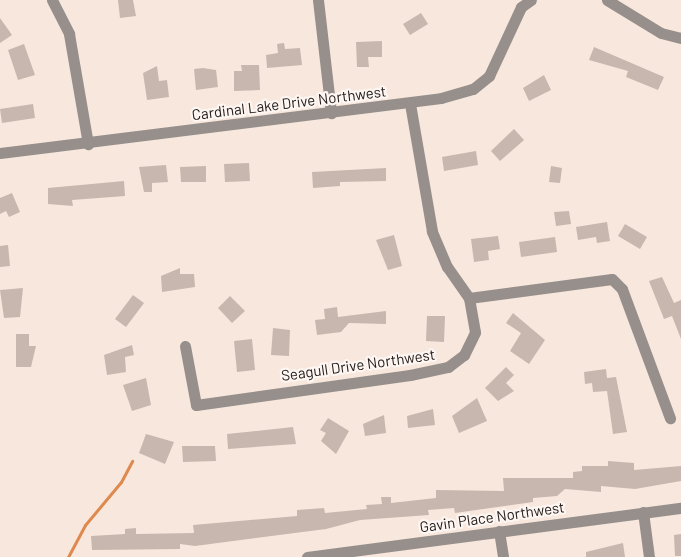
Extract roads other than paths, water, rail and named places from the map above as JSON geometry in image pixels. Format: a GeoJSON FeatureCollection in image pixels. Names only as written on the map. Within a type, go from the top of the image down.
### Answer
{"type":"FeatureCollection","features":[{"type":"Feature","properties":{"kind":"street"},"geometry":{"type":"LineString","coordinates":[[52,0],[69,34],[88,144]]}},
{"type":"Feature","properties":{"kind":"street"},"geometry":{"type":"LineString","coordinates":[[318,0],[330,112]]}},
{"type":"Feature","properties":{"kind":"street","name":"Cardinal Lake Drive Northwest"},"geometry":{"type":"LineString","coordinates":[[0,153],[88,144],[330,112],[410,104],[473,89],[489,76],[522,7],[531,0]]}},
{"type":"Feature","properties":{"kind":"street"},"geometry":{"type":"LineString","coordinates":[[607,0],[661,32],[681,38]]}},
{"type":"Feature","properties":{"kind":"street","name":"Seagull Drive Northwest"},"geometry":{"type":"LineString","coordinates":[[185,346],[196,404],[410,376],[448,367],[464,355],[475,332],[469,298],[447,267],[432,231],[410,104]]}},
{"type":"Feature","properties":{"kind":"street"},"geometry":{"type":"LineString","coordinates":[[469,298],[612,279],[622,289],[670,418]]}},
{"type":"Feature","properties":{"kind":"street","name":"Gavin Place Northwest"},"geometry":{"type":"LineString","coordinates":[[307,557],[681,508]]}},
{"type":"Feature","properties":{"kind":"street"},"geometry":{"type":"LineString","coordinates":[[643,512],[650,557]]}},
{"type":"Feature","properties":{"kind":"street"},"geometry":{"type":"LineString","coordinates":[[499,531],[503,557]]}},
{"type":"Feature","properties":{"kind":"waterway"},"geometry":{"type":"LineString","coordinates":[[68,557],[85,525],[121,482],[132,461]]}}]}
